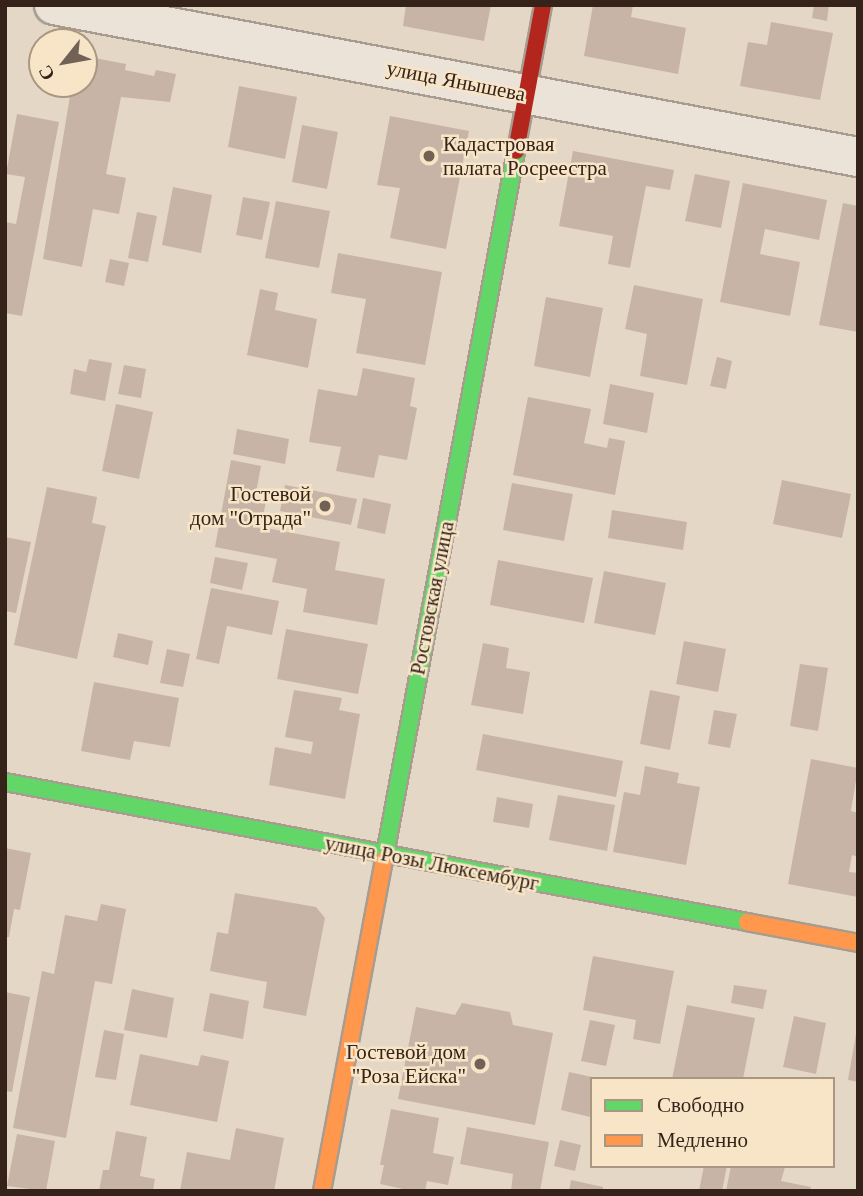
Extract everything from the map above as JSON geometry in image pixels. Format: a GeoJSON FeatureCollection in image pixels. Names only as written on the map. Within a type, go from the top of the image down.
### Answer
{"type":"FeatureCollection","features":[{"type":"Feature","properties":{"kind":"street","name":"улица Янышева"},"geometry":{"type":"LineString","coordinates":[[54,5],[858,157]]}},
{"type":"Feature","properties":{"kind":"street","name":"Ростовская улица"},"geometry":{"type":"LineString","coordinates":[[322,1191],[543,5]]}},
{"type":"Feature","properties":{"kind":"street","name":"улица Розы Люксембург"},"geometry":{"type":"LineString","coordinates":[[5,782],[858,943]]}},
{"type":"Feature","properties":{"kind":"building"},"geometry":{"type":"Polygon","coordinates":[[[406,5],[491,5],[484,41],[403,26],[406,5]]]}},
{"type":"Feature","properties":{"kind":"building"},"geometry":{"type":"Polygon","coordinates":[[[593,5],[633,5],[631,17],[686,28],[678,74],[584,56],[593,5]]]}},
{"type":"Feature","properties":{"kind":"building"},"geometry":{"type":"Polygon","coordinates":[[[814,5],[829,5],[827,21],[812,18],[814,5]]]}},
{"type":"Feature","properties":{"kind":"building"},"geometry":{"type":"Polygon","coordinates":[[[771,22],[833,33],[820,100],[740,86],[748,42],[767,45],[771,22]]]}},
{"type":"Feature","properties":{"kind":"building"},"geometry":{"type":"Polygon","coordinates":[[[98,59],[126,64],[125,70],[154,76],[156,70],[176,74],[170,102],[121,97],[106,174],[126,178],[119,214],[93,209],[82,267],[43,259],[70,98],[98,98],[98,59]]]}},
{"type":"Feature","properties":{"kind":"building"},"geometry":{"type":"Polygon","coordinates":[[[239,86],[297,97],[285,159],[228,147],[239,86]]]}},
{"type":"Feature","properties":{"kind":"building"},"geometry":{"type":"Polygon","coordinates":[[[17,114],[59,122],[22,316],[5,313],[5,222],[16,224],[25,177],[6,174],[17,114]]]}},
{"type":"Feature","properties":{"kind":"building"},"geometry":{"type":"Polygon","coordinates":[[[390,116],[469,131],[446,249],[390,238],[400,188],[377,185],[390,116]]]}},
{"type":"Feature","properties":{"kind":"building"},"geometry":{"type":"Polygon","coordinates":[[[302,125],[338,132],[327,189],[292,182],[302,125]]]}},
{"type":"Feature","properties":{"kind":"building"},"geometry":{"type":"Polygon","coordinates":[[[573,151],[674,170],[670,190],[646,186],[630,268],[608,264],[613,236],[559,226],[573,151]]]}},
{"type":"Feature","properties":{"kind":"building"},"geometry":{"type":"Polygon","coordinates":[[[695,174],[730,181],[721,228],[685,221],[695,174]]]}},
{"type":"Feature","properties":{"kind":"building"},"geometry":{"type":"Polygon","coordinates":[[[743,183],[827,200],[819,240],[765,229],[760,254],[800,262],[790,316],[720,302],[743,183]]]}},
{"type":"Feature","properties":{"kind":"building"},"geometry":{"type":"Polygon","coordinates":[[[173,187],[212,195],[201,253],[162,245],[173,187]]]}},
{"type":"Feature","properties":{"kind":"building"},"geometry":{"type":"Polygon","coordinates":[[[243,197],[270,202],[262,240],[236,235],[243,197]]]}},
{"type":"Feature","properties":{"kind":"building"},"geometry":{"type":"Polygon","coordinates":[[[276,201],[330,211],[319,268],[265,258],[276,201]]]}},
{"type":"Feature","properties":{"kind":"building"},"geometry":{"type":"Polygon","coordinates":[[[843,203],[858,206],[858,332],[819,325],[843,203]]]}},
{"type":"Feature","properties":{"kind":"building"},"geometry":{"type":"Polygon","coordinates":[[[137,212],[157,216],[148,262],[128,258],[137,212]]]}},
{"type":"Feature","properties":{"kind":"building"},"geometry":{"type":"Polygon","coordinates":[[[338,253],[442,272],[425,365],[356,353],[366,299],[331,293],[338,253]]]}},
{"type":"Feature","properties":{"kind":"building"},"geometry":{"type":"Polygon","coordinates":[[[110,259],[129,263],[124,286],[105,282],[110,259]]]}},
{"type":"Feature","properties":{"kind":"building"},"geometry":{"type":"Polygon","coordinates":[[[634,285],[703,299],[687,385],[640,376],[647,334],[625,329],[634,285]]]}},
{"type":"Feature","properties":{"kind":"building"},"geometry":{"type":"Polygon","coordinates":[[[260,289],[278,293],[275,310],[317,319],[308,368],[247,355],[260,289]]]}},
{"type":"Feature","properties":{"kind":"building"},"geometry":{"type":"Polygon","coordinates":[[[546,297],[603,308],[590,377],[534,366],[546,297]]]}},
{"type":"Feature","properties":{"kind":"building"},"geometry":{"type":"Polygon","coordinates":[[[717,357],[732,361],[726,389],[710,386],[717,357]]]}},
{"type":"Feature","properties":{"kind":"building"},"geometry":{"type":"Polygon","coordinates":[[[89,359],[112,363],[105,401],[70,394],[74,369],[86,372],[89,359]]]}},
{"type":"Feature","properties":{"kind":"building"},"geometry":{"type":"Polygon","coordinates":[[[124,365],[146,369],[141,398],[118,394],[124,365]]]}},
{"type":"Feature","properties":{"kind":"building"},"geometry":{"type":"Polygon","coordinates":[[[363,368],[415,378],[410,406],[417,408],[407,460],[379,455],[374,478],[336,471],[341,447],[309,442],[318,389],[357,396],[363,368]]]}},
{"type":"Feature","properties":{"kind":"building"},"geometry":{"type":"Polygon","coordinates":[[[610,384],[654,393],[647,433],[603,424],[610,384]]]}},
{"type":"Feature","properties":{"kind":"building"},"geometry":{"type":"Polygon","coordinates":[[[528,397],[591,409],[584,443],[607,448],[609,438],[625,441],[615,495],[513,475],[528,397]]]}},
{"type":"Feature","properties":{"kind":"building"},"geometry":{"type":"Polygon","coordinates":[[[116,404],[153,412],[139,479],[102,471],[116,404]]]}},
{"type":"Feature","properties":{"kind":"building"},"geometry":{"type":"Polygon","coordinates":[[[237,429],[289,439],[285,464],[233,454],[237,429]]]}},
{"type":"Feature","properties":{"kind":"building"},"geometry":{"type":"Polygon","coordinates":[[[231,460],[261,466],[255,498],[266,501],[261,527],[340,542],[335,570],[385,579],[377,625],[303,612],[307,589],[272,582],[277,559],[215,547],[231,460]]]}},
{"type":"Feature","properties":{"kind":"building"},"geometry":{"type":"Polygon","coordinates":[[[782,480],[851,494],[842,538],[773,524],[782,480]]]}},
{"type":"Feature","properties":{"kind":"building"},"geometry":{"type":"Polygon","coordinates":[[[512,483],[573,494],[564,541],[503,530],[512,483]]]}},
{"type":"Feature","properties":{"kind":"building"},"geometry":{"type":"Polygon","coordinates":[[[285,485],[357,499],[351,525],[280,511],[285,485]]]}},
{"type":"Feature","properties":{"kind":"building"},"geometry":{"type":"Polygon","coordinates":[[[47,487],[97,497],[92,523],[106,526],[77,659],[14,645],[47,487]]]}},
{"type":"Feature","properties":{"kind":"building"},"geometry":{"type":"Polygon","coordinates":[[[363,498],[391,504],[385,534],[357,528],[363,498]]]}},
{"type":"Feature","properties":{"kind":"building"},"geometry":{"type":"Polygon","coordinates":[[[612,510],[687,522],[683,550],[608,538],[612,510]]]}},
{"type":"Feature","properties":{"kind":"building"},"geometry":{"type":"Polygon","coordinates":[[[5,537],[31,542],[16,613],[5,611],[5,537]]]}},
{"type":"Feature","properties":{"kind":"building"},"geometry":{"type":"Polygon","coordinates":[[[215,557],[248,563],[242,590],[210,583],[215,557]]]}},
{"type":"Feature","properties":{"kind":"building"},"geometry":{"type":"Polygon","coordinates":[[[498,560],[593,578],[584,623],[490,605],[498,560]]]}},
{"type":"Feature","properties":{"kind":"building"},"geometry":{"type":"Polygon","coordinates":[[[604,571],[666,583],[655,635],[594,623],[604,571]]]}},
{"type":"Feature","properties":{"kind":"building"},"geometry":{"type":"Polygon","coordinates":[[[211,588],[279,601],[272,635],[227,626],[219,664],[196,659],[211,588]]]}},
{"type":"Feature","properties":{"kind":"building"},"geometry":{"type":"Polygon","coordinates":[[[286,629],[368,644],[358,694],[277,679],[286,629]]]}},
{"type":"Feature","properties":{"kind":"building"},"geometry":{"type":"Polygon","coordinates":[[[118,633],[153,641],[148,665],[113,657],[118,633]]]}},
{"type":"Feature","properties":{"kind":"building"},"geometry":{"type":"Polygon","coordinates":[[[684,641],[726,649],[718,692],[676,684],[684,641]]]}},
{"type":"Feature","properties":{"kind":"building"},"geometry":{"type":"Polygon","coordinates":[[[483,643],[509,648],[506,668],[530,672],[523,714],[471,705],[483,643]]]}},
{"type":"Feature","properties":{"kind":"building"},"geometry":{"type":"Polygon","coordinates":[[[167,649],[190,654],[183,687],[160,683],[167,649]]]}},
{"type":"Feature","properties":{"kind":"building"},"geometry":{"type":"Polygon","coordinates":[[[800,664],[828,668],[818,731],[790,726],[800,664]]]}},
{"type":"Feature","properties":{"kind":"building"},"geometry":{"type":"Polygon","coordinates":[[[94,682],[179,698],[170,747],[134,741],[130,760],[81,751],[94,682]]]}},
{"type":"Feature","properties":{"kind":"building"},"geometry":{"type":"Polygon","coordinates":[[[294,690],[342,698],[339,710],[360,714],[345,799],[269,785],[275,747],[311,754],[313,742],[285,737],[294,690]]]}},
{"type":"Feature","properties":{"kind":"building"},"geometry":{"type":"Polygon","coordinates":[[[650,690],[680,696],[670,750],[640,744],[650,690]]]}},
{"type":"Feature","properties":{"kind":"building"},"geometry":{"type":"Polygon","coordinates":[[[714,710],[737,714],[730,748],[708,744],[714,710]]]}},
{"type":"Feature","properties":{"kind":"building"},"geometry":{"type":"Polygon","coordinates":[[[483,734],[623,761],[616,797],[476,770],[483,734]]]}},
{"type":"Feature","properties":{"kind":"building"},"geometry":{"type":"Polygon","coordinates":[[[811,759],[858,768],[851,811],[858,813],[858,857],[852,855],[849,872],[858,873],[858,897],[788,884],[811,759]]]}},
{"type":"Feature","properties":{"kind":"building"},"geometry":{"type":"Polygon","coordinates":[[[645,766],[679,773],[677,783],[700,787],[686,865],[613,852],[624,792],[640,795],[645,766]]]}},
{"type":"Feature","properties":{"kind":"building"},"geometry":{"type":"Polygon","coordinates":[[[558,795],[615,805],[607,851],[549,840],[558,795]]]}},
{"type":"Feature","properties":{"kind":"building"},"geometry":{"type":"Polygon","coordinates":[[[497,797],[533,804],[529,828],[493,822],[497,797]]]}},
{"type":"Feature","properties":{"kind":"building"},"geometry":{"type":"Polygon","coordinates":[[[5,848],[31,853],[20,910],[14,909],[9,937],[5,937],[5,848]]]}},
{"type":"Feature","properties":{"kind":"building"},"geometry":{"type":"Polygon","coordinates":[[[235,893],[316,907],[325,918],[306,1016],[263,1008],[267,982],[210,971],[217,932],[228,934],[235,893]]]}},
{"type":"Feature","properties":{"kind":"building"},"geometry":{"type":"Polygon","coordinates":[[[101,904],[126,909],[112,984],[95,981],[66,1138],[13,1128],[42,971],[54,974],[65,915],[97,921],[101,904]]]}},
{"type":"Feature","properties":{"kind":"building"},"geometry":{"type":"Polygon","coordinates":[[[593,956],[674,971],[660,1044],[633,1039],[636,1020],[583,1010],[593,956]]]}},
{"type":"Feature","properties":{"kind":"building"},"geometry":{"type":"Polygon","coordinates":[[[734,985],[767,990],[763,1009],[731,1003],[734,985]]]}},
{"type":"Feature","properties":{"kind":"building"},"geometry":{"type":"Polygon","coordinates":[[[132,989],[174,998],[167,1038],[124,1030],[132,989]]]}},
{"type":"Feature","properties":{"kind":"building"},"geometry":{"type":"Polygon","coordinates":[[[5,992],[30,997],[12,1092],[5,1091],[5,992]]]}},
{"type":"Feature","properties":{"kind":"building"},"geometry":{"type":"Polygon","coordinates":[[[210,993],[249,1001],[243,1039],[203,1031],[210,993]]]}},
{"type":"Feature","properties":{"kind":"building"},"geometry":{"type":"Polygon","coordinates":[[[462,1003],[510,1012],[513,1025],[553,1033],[535,1125],[398,1099],[416,1007],[455,1015],[462,1003]]]}},
{"type":"Feature","properties":{"kind":"building"},"geometry":{"type":"Polygon","coordinates":[[[687,1005],[755,1018],[743,1077],[672,1077],[687,1005]]]}},
{"type":"Feature","properties":{"kind":"building"},"geometry":{"type":"Polygon","coordinates":[[[794,1016],[826,1023],[816,1074],[783,1067],[794,1016]]]}},
{"type":"Feature","properties":{"kind":"building"},"geometry":{"type":"Polygon","coordinates":[[[590,1020],[615,1025],[606,1066],[581,1061],[590,1020]]]}},
{"type":"Feature","properties":{"kind":"building"},"geometry":{"type":"Polygon","coordinates":[[[104,1030],[124,1034],[116,1080],[95,1077],[104,1030]]]}},
{"type":"Feature","properties":{"kind":"building"},"geometry":{"type":"Polygon","coordinates":[[[858,1034],[858,1082],[848,1080],[858,1034]]]}},
{"type":"Feature","properties":{"kind":"building"},"geometry":{"type":"Polygon","coordinates":[[[140,1054],[198,1066],[201,1055],[229,1061],[217,1122],[130,1105],[140,1054]]]}},
{"type":"Feature","properties":{"kind":"building"},"geometry":{"type":"Polygon","coordinates":[[[569,1072],[592,1077],[590,1117],[561,1110],[569,1072]]]}},
{"type":"Feature","properties":{"kind":"building"},"geometry":{"type":"Polygon","coordinates":[[[391,1109],[439,1118],[433,1153],[454,1157],[448,1185],[427,1181],[425,1191],[412,1191],[380,1184],[384,1165],[380,1165],[391,1109]]]}},
{"type":"Feature","properties":{"kind":"building"},"geometry":{"type":"Polygon","coordinates":[[[467,1127],[549,1142],[540,1191],[511,1191],[513,1174],[460,1164],[467,1127]]]}},
{"type":"Feature","properties":{"kind":"building"},"geometry":{"type":"Polygon","coordinates":[[[236,1128],[284,1138],[274,1191],[180,1191],[187,1152],[230,1160],[236,1128]]]}},
{"type":"Feature","properties":{"kind":"building"},"geometry":{"type":"Polygon","coordinates":[[[116,1131],[147,1137],[140,1176],[155,1179],[153,1191],[99,1191],[103,1170],[109,1170],[116,1131]]]}},
{"type":"Feature","properties":{"kind":"building"},"geometry":{"type":"Polygon","coordinates":[[[17,1134],[55,1141],[46,1191],[7,1186],[17,1134]]]}},
{"type":"Feature","properties":{"kind":"building"},"geometry":{"type":"Polygon","coordinates":[[[560,1140],[581,1145],[575,1171],[554,1166],[560,1140]]]}},
{"type":"Feature","properties":{"kind":"building"},"geometry":{"type":"Polygon","coordinates":[[[704,1168],[727,1168],[722,1191],[699,1191],[704,1168]]]}},
{"type":"Feature","properties":{"kind":"building"},"geometry":{"type":"Polygon","coordinates":[[[731,1168],[785,1168],[781,1181],[811,1187],[810,1191],[726,1191],[731,1168]]]}},
{"type":"Feature","properties":{"kind":"building"},"geometry":{"type":"Polygon","coordinates":[[[571,1180],[603,1187],[603,1191],[569,1191],[571,1180]]]}},
{"type":"Feature","properties":{"kind":"traffic: fast"},"geometry":{"type":"LineString","coordinates":[[384,860],[516,151]]}},
{"type":"Feature","properties":{"kind":"traffic: fast"},"geometry":{"type":"LineString","coordinates":[[5,782],[747,922]]}},
{"type":"Feature","properties":{"kind":"traffic: slow"},"geometry":{"type":"LineString","coordinates":[[322,1191],[384,860]]}},
{"type":"Feature","properties":{"kind":"traffic: slow"},"geometry":{"type":"LineString","coordinates":[[747,922],[858,943]]}},
{"type":"Feature","properties":{"kind":"traffic: jam"},"geometry":{"type":"LineString","coordinates":[[516,151],[543,5]]}},
{"type":"Feature","properties":{"kind":"place","name":"Кадастровая палата Росреестра"},"geometry":{"type":"Point","coordinates":[429,156]}},
{"type":"Feature","properties":{"kind":"place","name":"Гостевой дом \"Отрада\""},"geometry":{"type":"Point","coordinates":[325,506]}},
{"type":"Feature","properties":{"kind":"place","name":"Гостевой дом \"Роза Ейска\""},"geometry":{"type":"Point","coordinates":[480,1064]}}]}
